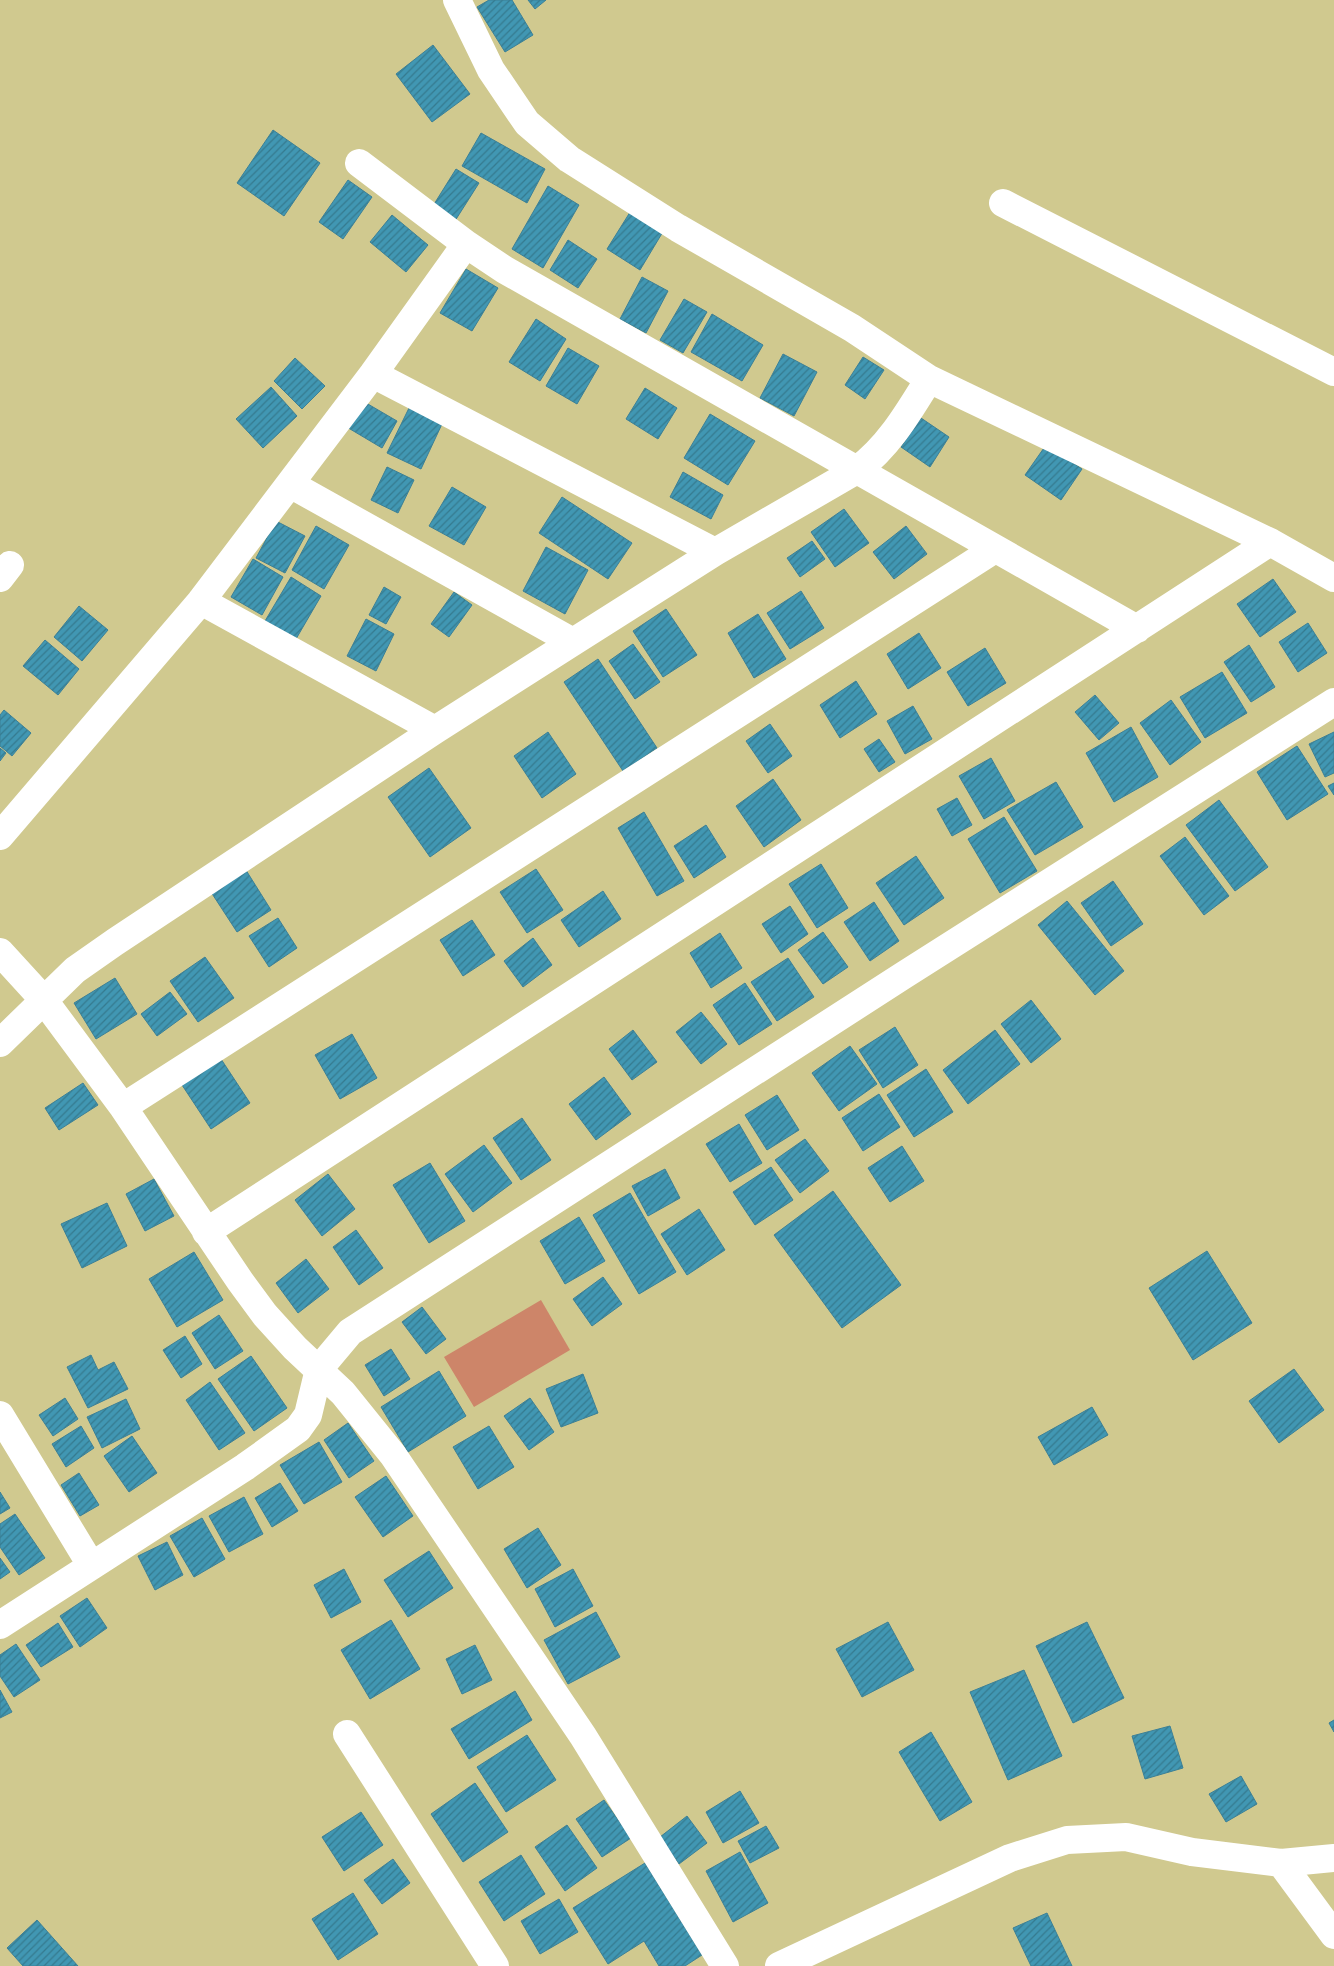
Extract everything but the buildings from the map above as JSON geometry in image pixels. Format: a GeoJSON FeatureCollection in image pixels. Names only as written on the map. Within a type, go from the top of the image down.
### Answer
{"type":"FeatureCollection","features":[{"type":"Feature","properties":{"kind":"street"},"geometry":{"type":"LineString","coordinates":[[457,0],[491,70],[527,123],[569,159],[678,228],[852,328],[929,379],[1270,542],[1334,578]]}},
{"type":"Feature","properties":{"kind":"street"},"geometry":{"type":"LineString","coordinates":[[359,163],[466,244],[553,298],[1137,629]]}},
{"type":"Feature","properties":{"kind":"street"},"geometry":{"type":"LineString","coordinates":[[1003,203],[1334,372]]}},
{"type":"Feature","properties":{"kind":"street"},"geometry":{"type":"LineString","coordinates":[[0,836],[200,601],[373,374],[466,244]]}},
{"type":"Feature","properties":{"kind":"street"},"geometry":{"type":"LineString","coordinates":[[373,374],[715,552]]}},
{"type":"Feature","properties":{"kind":"street"},"geometry":{"type":"LineString","coordinates":[[0,1043],[43,999],[75,970],[115,942],[435,730],[573,642],[715,552],[857,470],[874,457],[892,438],[929,379]]}},
{"type":"Feature","properties":{"kind":"street"},"geometry":{"type":"LineString","coordinates":[[290,484],[573,642]]}},
{"type":"Feature","properties":{"kind":"street"},"geometry":{"type":"LineString","coordinates":[[206,1232],[1270,542]]}},
{"type":"Feature","properties":{"kind":"street"},"geometry":{"type":"LineString","coordinates":[[123,1107],[995,548]]}},
{"type":"Feature","properties":{"kind":"street"},"geometry":{"type":"LineString","coordinates":[[200,601],[435,730]]}},
{"type":"Feature","properties":{"kind":"street"},"geometry":{"type":"LineString","coordinates":[[0,1625],[245,1467],[298,1429],[308,1414],[319,1369],[350,1332],[887,986],[1334,702]]}},
{"type":"Feature","properties":{"kind":"street"},"geometry":{"type":"LineString","coordinates":[[0,952],[43,999],[123,1107],[206,1232],[265,1315],[295,1348],[343,1394],[393,1455],[583,1736],[725,1966]]}},
{"type":"Feature","properties":{"kind":"street"},"geometry":{"type":"LineString","coordinates":[[0,1415],[91,1565]]}},
{"type":"Feature","properties":{"kind":"street"},"geometry":{"type":"LineString","coordinates":[[347,1734],[495,1966]]}},
{"type":"Feature","properties":{"kind":"street"},"geometry":{"type":"LineString","coordinates":[[779,1966],[1010,1858],[1067,1840],[1126,1838],[1192,1852],[1281,1863],[1334,1858]]}},
{"type":"Feature","properties":{"kind":"street"},"geometry":{"type":"LineString","coordinates":[[1281,1863],[1334,1935]]}},
{"type":"Feature","properties":{"kind":"shaded area"},"geometry":{"type":"Polygon","coordinates":[[[541,1300],[570,1350],[474,1407],[444,1357],[541,1300]]]}}]}
